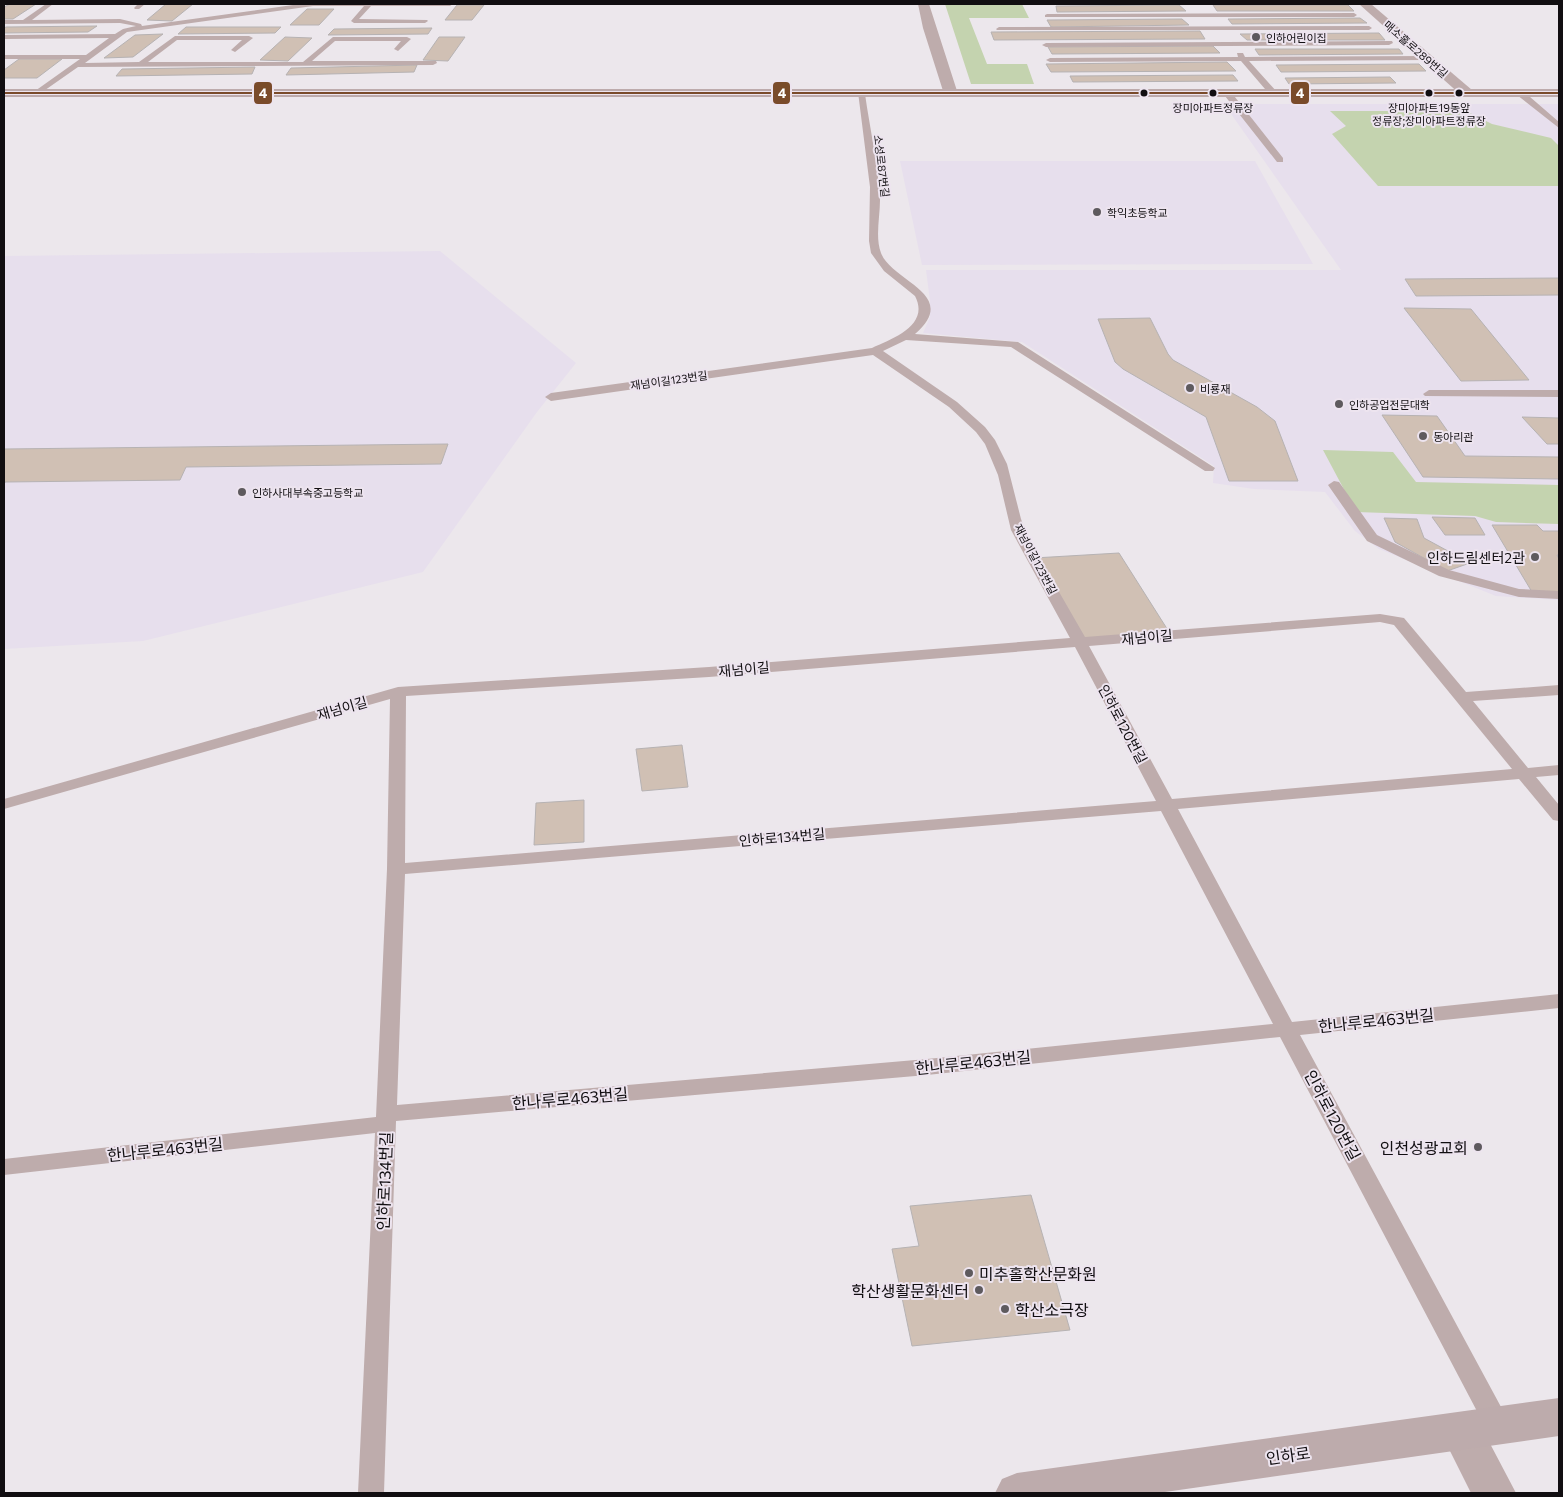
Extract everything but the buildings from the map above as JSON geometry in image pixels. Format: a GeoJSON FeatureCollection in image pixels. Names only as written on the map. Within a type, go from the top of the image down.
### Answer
{"type":"FeatureCollection","features":[{"type":"Feature","properties":{"kind":"main road"},"geometry":{"type":"LineString","coordinates":[[4,94],[1559,93]]}},
{"type":"Feature","properties":{"kind":"main road","name":"인하로"},"geometry":{"type":"LineString","coordinates":[[1017,1493],[1559,1417]]}},
{"type":"Feature","properties":{"kind":"street"},"geometry":{"type":"LineString","coordinates":[[923,4],[928,28],[951,94]]}},
{"type":"Feature","properties":{"kind":"street","name":"매소홀로289번길"},"geometry":{"type":"LineString","coordinates":[[1365,4],[1467,93]]}},
{"type":"Feature","properties":{"kind":"street"},"geometry":{"type":"LineString","coordinates":[[1480,1428],[1494,1493]]}},
{"type":"Feature","properties":{"kind":"lane"},"geometry":{"type":"LineString","coordinates":[[24,22],[50,4]]}},
{"type":"Feature","properties":{"kind":"lane"},"geometry":{"type":"LineString","coordinates":[[38,93],[125,30],[313,4],[450,4]]}},
{"type":"Feature","properties":{"kind":"lane"},"geometry":{"type":"LineString","coordinates":[[368,4],[354,21],[425,21]]}},
{"type":"Feature","properties":{"kind":"lane"},"geometry":{"type":"LineString","coordinates":[[415,12],[422,4]]}},
{"type":"Feature","properties":{"kind":"lane"},"geometry":{"type":"LineString","coordinates":[[1047,16],[1204,12],[1354,15]]}},
{"type":"Feature","properties":{"kind":"lane"},"geometry":{"type":"LineString","coordinates":[[1204,12],[1274,94]]}},
{"type":"Feature","properties":{"kind":"lane"},"geometry":{"type":"LineString","coordinates":[[4,22],[120,21],[149,27]]}},
{"type":"Feature","properties":{"kind":"lane"},"geometry":{"type":"LineString","coordinates":[[999,29],[1369,28]]}},
{"type":"Feature","properties":{"kind":"lane"},"geometry":{"type":"LineString","coordinates":[[4,37],[116,36]]}},
{"type":"Feature","properties":{"kind":"lane"},"geometry":{"type":"LineString","coordinates":[[140,64],[175,38],[249,38],[235,50]]}},
{"type":"Feature","properties":{"kind":"lane"},"geometry":{"type":"LineString","coordinates":[[305,64],[334,39],[407,39],[398,49]]}},
{"type":"Feature","properties":{"kind":"lane"},"geometry":{"type":"LineString","coordinates":[[1046,45],[1389,43]]}},
{"type":"Feature","properties":{"kind":"lane"},"geometry":{"type":"LineString","coordinates":[[4,57],[88,57]]}},
{"type":"Feature","properties":{"kind":"lane"},"geometry":{"type":"LineString","coordinates":[[1050,60],[1426,58]]}},
{"type":"Feature","properties":{"kind":"lane"},"geometry":{"type":"LineString","coordinates":[[77,65],[433,63]]}},
{"type":"Feature","properties":{"kind":"lane"},"geometry":{"type":"LineString","coordinates":[[1520,93],[1559,126]]}},
{"type":"Feature","properties":{"kind":"lane","name":"소성로87번길"},"geometry":{"type":"LineString","coordinates":[[861,94],[875,198],[876,222],[873,242]]}},
{"type":"Feature","properties":{"kind":"lane"},"geometry":{"type":"LineString","coordinates":[[1228,94],[1280,160]]}},
{"type":"Feature","properties":{"kind":"lane","name":"재넘이길123번길"},"geometry":{"type":"LineString","coordinates":[[551,397],[875,351],[904,336],[918,326],[925,313],[922,298],[918,292],[883,266],[876,254],[873,242]]}},
{"type":"Feature","properties":{"kind":"lane"},"geometry":{"type":"LineString","coordinates":[[904,336],[1014,344],[1209,468],[1144,427],[1014,344]]}},
{"type":"Feature","properties":{"kind":"lane","name":"재넘이길123번길"},"geometry":{"type":"LineString","coordinates":[[875,351],[951,404],[974,423],[991,444],[1003,466],[1011,508],[1019,532],[1079,642]]}},
{"type":"Feature","properties":{"kind":"lane"},"geometry":{"type":"LineString","coordinates":[[1430,394],[1559,394]]}},
{"type":"Feature","properties":{"kind":"lane"},"geometry":{"type":"LineString","coordinates":[[1334,485],[1372,538],[1444,573],[1519,593],[1559,595]]}},
{"type":"Feature","properties":{"kind":"lane","name":"재넘이길"},"geometry":{"type":"LineString","coordinates":[[4,804],[398,692],[709,672],[1380,618],[1399,621],[1559,816]]}},
{"type":"Feature","properties":{"kind":"lane","name":"인하로120번길"},"geometry":{"type":"LineString","coordinates":[[1079,642],[1287,1030],[1480,1428]]}},
{"type":"Feature","properties":{"kind":"lane"},"geometry":{"type":"LineString","coordinates":[[1462,697],[1559,690]]}},
{"type":"Feature","properties":{"kind":"lane","name":"인하로134번길"},"geometry":{"type":"LineString","coordinates":[[371,1493],[396,869],[398,692]]}},
{"type":"Feature","properties":{"kind":"lane"},"geometry":{"type":"LineString","coordinates":[[1167,805],[1559,770]]}},
{"type":"Feature","properties":{"kind":"lane","name":"인하로134번길"},"geometry":{"type":"LineString","coordinates":[[396,869],[1167,805]]}},
{"type":"Feature","properties":{"kind":"lane","name":"한나루로463번길"},"geometry":{"type":"LineString","coordinates":[[4,1167],[386,1119],[927,1067],[1559,1001]]}},
{"type":"Feature","properties":{"kind":"shaded area","name":"인하공업전문대학"},"geometry":{"type":"Polygon","coordinates":[[[1224,104],[1559,104],[1559,600],[1496,596],[1379,549],[1355,531],[1325,492],[1254,489],[1213,483],[1214,466],[1022,342],[923,333],[930,317],[926,270],[1341,270],[1224,104]]]}},
{"type":"Feature","properties":{"kind":"shaded area","name":"학익초등학교"},"geometry":{"type":"Polygon","coordinates":[[[900,161],[1255,161],[1313,264],[922,265],[900,161]]]}},
{"type":"Feature","properties":{"kind":"shaded area","name":"인하사대부속중고등학교"},"geometry":{"type":"Polygon","coordinates":[[[440,251],[576,363],[537,412],[423,572],[143,641],[4,649],[4,256],[440,251]]]}},
{"type":"Feature","properties":{"kind":"green space"},"geometry":{"type":"Polygon","coordinates":[[[945,4],[1022,4],[1029,18],[969,18],[987,64],[1027,64],[1034,84],[971,84],[945,4]]]}},
{"type":"Feature","properties":{"kind":"green space"},"geometry":{"type":"Polygon","coordinates":[[[1330,111],[1466,111],[1492,124],[1551,138],[1559,146],[1559,186],[1378,186],[1332,134],[1346,126],[1330,111]]]}},
{"type":"Feature","properties":{"kind":"green space"},"geometry":{"type":"Polygon","coordinates":[[[1323,450],[1393,452],[1416,482],[1559,485],[1559,524],[1496,522],[1475,516],[1356,512],[1323,450]]]}},
{"type":"Feature","properties":{"kind":"transit line","name":"4"},"geometry":{"type":"LineString","coordinates":[[4,93],[1559,93]]}},
{"type":"Feature","properties":{"kind":"place","name":"인하어린이집"},"geometry":{"type":"Point","coordinates":[1256,37]}},
{"type":"Feature","properties":{"kind":"place","name":"장미아파트정류장"},"geometry":{"type":"Point","coordinates":[1213,93]}},
{"type":"Feature","properties":{"kind":"place","name":"장미아파트19동앞 정류장;장미아파트정류장"},"geometry":{"type":"Point","coordinates":[1429,93]}},
{"type":"Feature","properties":{"kind":"place","name":"학익초등학교"},"geometry":{"type":"Point","coordinates":[1097,212]}},
{"type":"Feature","properties":{"kind":"place","name":"비룡재"},"geometry":{"type":"Point","coordinates":[1190,388]}},
{"type":"Feature","properties":{"kind":"place","name":"인하공업전문대학"},"geometry":{"type":"Point","coordinates":[1339,404]}},
{"type":"Feature","properties":{"kind":"place","name":"동아리관"},"geometry":{"type":"Point","coordinates":[1423,436]}},
{"type":"Feature","properties":{"kind":"place","name":"인하사대부속중고등학교"},"geometry":{"type":"Point","coordinates":[242,492]}},
{"type":"Feature","properties":{"kind":"place","name":"인하드림센터2관"},"geometry":{"type":"Point","coordinates":[1535,557]}},
{"type":"Feature","properties":{"kind":"place","name":"인천성광교회"},"geometry":{"type":"Point","coordinates":[1478,1147]}},
{"type":"Feature","properties":{"kind":"place","name":"미추홀학산문화원"},"geometry":{"type":"Point","coordinates":[969,1273]}},
{"type":"Feature","properties":{"kind":"place","name":"학산생활문화센터"},"geometry":{"type":"Point","coordinates":[979,1290]}},
{"type":"Feature","properties":{"kind":"place","name":"학산소극장"},"geometry":{"type":"Point","coordinates":[1005,1309]}}]}
